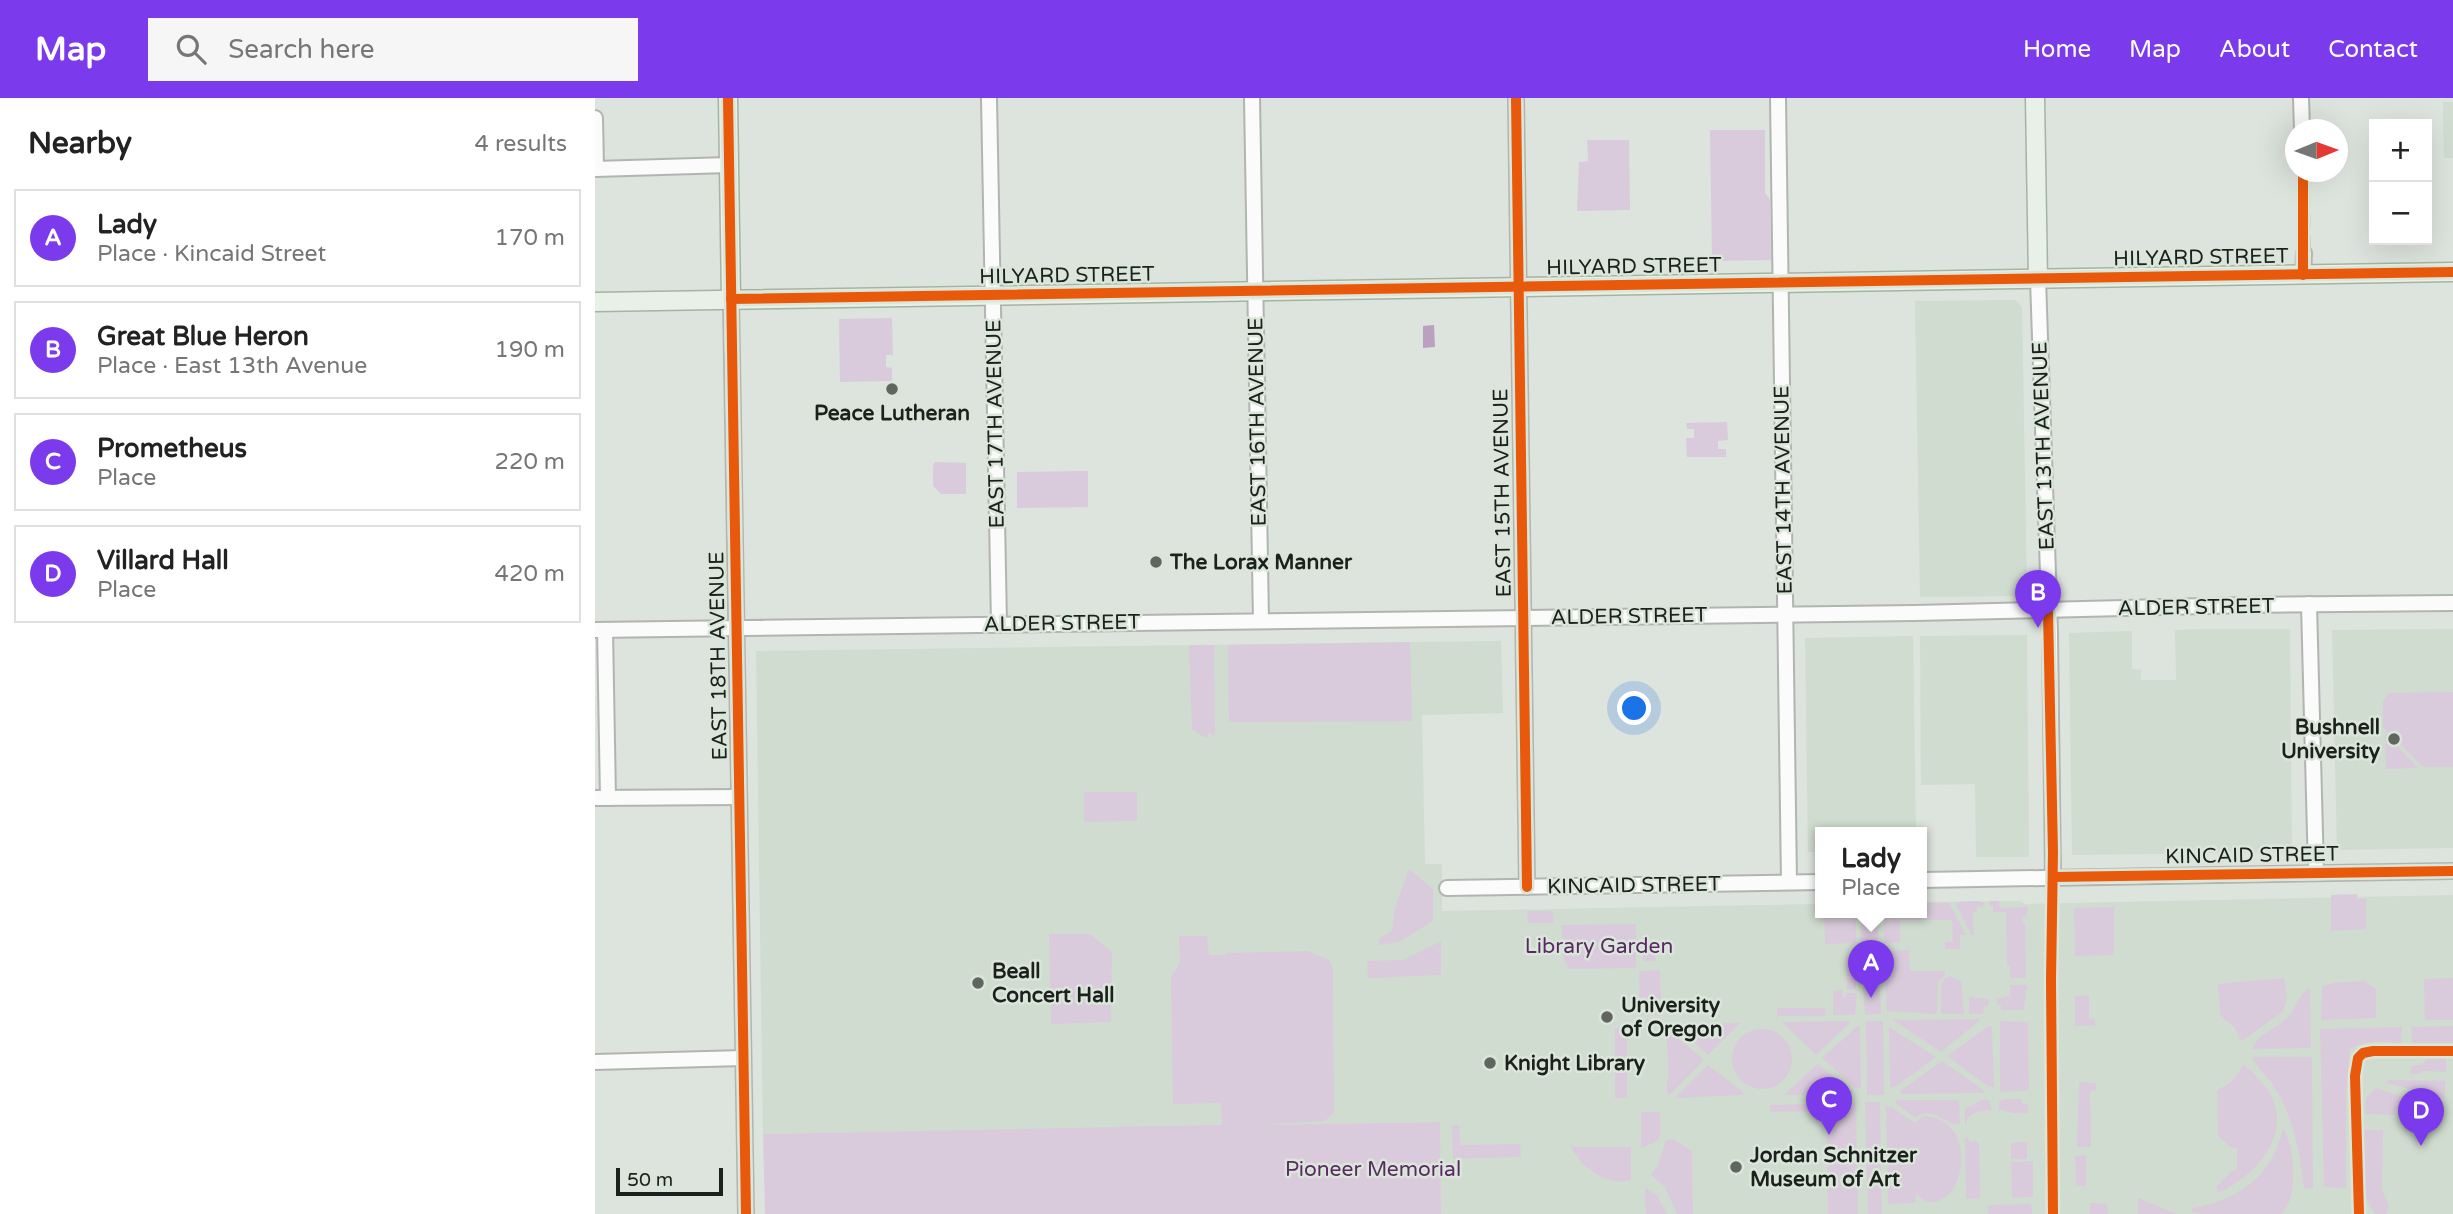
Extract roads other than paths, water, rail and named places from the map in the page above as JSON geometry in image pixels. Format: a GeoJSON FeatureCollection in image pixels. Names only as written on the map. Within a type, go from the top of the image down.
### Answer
{"type":"FeatureCollection","features":[{"type":"Feature","properties":{"kind":"main road","name":"EAST 18TH AVENUE"},"geometry":{"type":"LineString","coordinates":[[728,98],[731,299]]}},
{"type":"Feature","properties":{"kind":"main road","name":"EAST 13TH AVENUE"},"geometry":{"type":"LineString","coordinates":[[2035,98],[2038,279]]}},
{"type":"Feature","properties":{"kind":"main road","name":"HILYARD STREET"},"geometry":{"type":"LineString","coordinates":[[595,302],[2453,272]]}},
{"type":"Feature","properties":{"kind":"street","name":"EAST 17TH AVENUE"},"geometry":{"type":"LineString","coordinates":[[989,98],[999,624]]}},
{"type":"Feature","properties":{"kind":"street","name":"EAST 16TH AVENUE"},"geometry":{"type":"LineString","coordinates":[[1252,98],[1261,621]]}},
{"type":"Feature","properties":{"kind":"street","name":"EAST 15TH AVENUE"},"geometry":{"type":"LineString","coordinates":[[1516,98],[1527,887]]}},
{"type":"Feature","properties":{"kind":"street","name":"EAST 14TH AVENUE"},"geometry":{"type":"LineString","coordinates":[[1778,98],[1789,882]]}},
{"type":"Feature","properties":{"kind":"street"},"geometry":{"type":"LineString","coordinates":[[2301,98],[2302,119]]}},
{"type":"Feature","properties":{"kind":"street"},"geometry":{"type":"LineString","coordinates":[[595,118],[595,169],[729,165]]}},
{"type":"Feature","properties":{"kind":"street"},"geometry":{"type":"LineString","coordinates":[[2302,275],[2304,253]]}},
{"type":"Feature","properties":{"kind":"street","name":"EAST 13TH AVENUE"},"geometry":{"type":"LineString","coordinates":[[2038,279],[2053,877]]}},
{"type":"Feature","properties":{"kind":"street","name":"EAST 18TH AVENUE"},"geometry":{"type":"LineString","coordinates":[[731,299],[746,1214]]}},
{"type":"Feature","properties":{"kind":"street","name":"ALDER STREET"},"geometry":{"type":"LineString","coordinates":[[600,630],[2453,603]]}},
{"type":"Feature","properties":{"kind":"street"},"geometry":{"type":"LineString","coordinates":[[2309,604],[2316,872]]}},
{"type":"Feature","properties":{"kind":"street"},"geometry":{"type":"LineString","coordinates":[[600,630],[601,798],[739,797]]}},
{"type":"Feature","properties":{"kind":"street","name":"KINCAID STREET"},"geometry":{"type":"LineString","coordinates":[[1927,880],[2453,871]]}},
{"type":"Feature","properties":{"kind":"street","name":"KINCAID STREET"},"geometry":{"type":"LineString","coordinates":[[1447,888],[1815,882]]}},
{"type":"Feature","properties":{"kind":"street"},"geometry":{"type":"LineString","coordinates":[[595,1062],[743,1058]]}},
{"type":"Feature","properties":{"kind":"tunnel"},"geometry":{"type":"LineString","coordinates":[[2303,182],[2304,253]]}},
{"type":"Feature","properties":{"kind":"place","name":"Peace Lutheran"},"geometry":{"type":"Point","coordinates":[892,389]}},
{"type":"Feature","properties":{"kind":"place","name":"The Lorax Manner"},"geometry":{"type":"Point","coordinates":[1156,562]}},
{"type":"Feature","properties":{"kind":"place","name":"Great Blue Heron"},"geometry":{"type":"Point","coordinates":[2038,628]}},
{"type":"Feature","properties":{"kind":"place","name":"Bushnell University"},"geometry":{"type":"Point","coordinates":[2394,739]}},
{"type":"Feature","properties":{"kind":"place","name":"Beall Concert Hall"},"geometry":{"type":"Point","coordinates":[978,983]}},
{"type":"Feature","properties":{"kind":"place","name":"Lady"},"geometry":{"type":"Point","coordinates":[1871,998]}},
{"type":"Feature","properties":{"kind":"place","name":"University of Oregon"},"geometry":{"type":"Point","coordinates":[1607,1017]}},
{"type":"Feature","properties":{"kind":"place","name":"Knight Library"},"geometry":{"type":"Point","coordinates":[1490,1063]}},
{"type":"Feature","properties":{"kind":"place","name":"Prometheus"},"geometry":{"type":"Point","coordinates":[1829,1135]}},
{"type":"Feature","properties":{"kind":"place","name":"Villard Hall"},"geometry":{"type":"Point","coordinates":[2421,1146]}},
{"type":"Feature","properties":{"kind":"place","name":"Jordan Schnitzer Museum of Art"},"geometry":{"type":"Point","coordinates":[1736,1167]}},
{"type":"Feature","properties":{"kind":"park label","name":"Library Garden"},"geometry":{"type":"Point","coordinates":[1599,946]}},
{"type":"Feature","properties":{"kind":"park label","name":"Pioneer Memorial"},"geometry":{"type":"Point","coordinates":[1373,1169]}}]}
